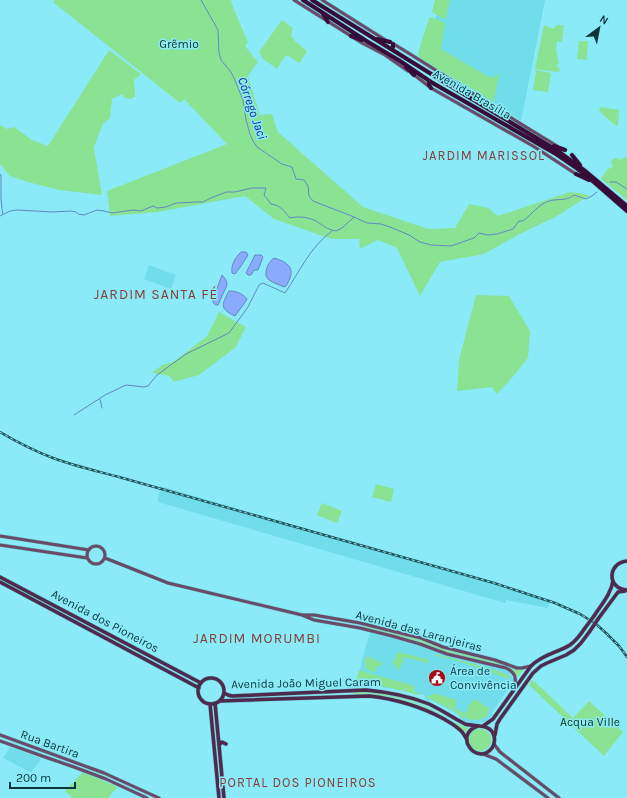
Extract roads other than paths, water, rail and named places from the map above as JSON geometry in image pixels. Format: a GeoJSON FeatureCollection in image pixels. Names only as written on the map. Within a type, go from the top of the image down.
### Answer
{"type":"FeatureCollection","features":[{"type":"Feature","properties":{"kind":"highway","name":"Avenida Brasília"},"geometry":{"type":"LineString","coordinates":[[302,0],[431,82],[539,144],[595,183],[627,211]]}},
{"type":"Feature","properties":{"kind":"highway","name":"Avenida Brasília"},"geometry":{"type":"LineString","coordinates":[[312,0],[360,30],[392,46],[410,62],[558,151],[584,170],[627,206]]}},
{"type":"Feature","properties":{"kind":"highway"},"geometry":{"type":"LineString","coordinates":[[317,9],[326,16],[328,22]]}},
{"type":"Feature","properties":{"kind":"highway"},"geometry":{"type":"LineString","coordinates":[[360,30],[392,46],[388,50],[374,45]]}},
{"type":"Feature","properties":{"kind":"highway"},"geometry":{"type":"LineString","coordinates":[[351,36],[368,42]]}},
{"type":"Feature","properties":{"kind":"highway"},"geometry":{"type":"LineString","coordinates":[[400,61],[414,75]]}},
{"type":"Feature","properties":{"kind":"highway"},"geometry":{"type":"LineString","coordinates":[[431,88],[429,83],[436,81],[457,90]]}},
{"type":"Feature","properties":{"kind":"highway"},"geometry":{"type":"LineString","coordinates":[[443,94],[447,92],[460,99]]}},
{"type":"Feature","properties":{"kind":"highway"},"geometry":{"type":"LineString","coordinates":[[540,140],[565,150]]}},
{"type":"Feature","properties":{"kind":"highway"},"geometry":{"type":"LineString","coordinates":[[572,155],[584,170]]}},
{"type":"Feature","properties":{"kind":"highway"},"geometry":{"type":"LineString","coordinates":[[576,174],[595,183]]}},
{"type":"Feature","properties":{"kind":"main road"},"geometry":{"type":"LineString","coordinates":[[627,561],[618,563],[614,567],[612,587],[609,593],[578,638],[570,645],[541,657],[530,666],[493,719],[475,727],[470,731],[467,736],[467,740],[472,750],[479,754],[483,754],[491,750],[494,744],[497,724],[533,673],[541,666],[574,650],[587,636],[618,592],[627,590]]}},
{"type":"Feature","properties":{"kind":"main road","name":"Avenida dos Pioneiros"},"geometry":{"type":"LineString","coordinates":[[0,577],[201,683]]}},
{"type":"Feature","properties":{"kind":"main road"},"geometry":{"type":"LineString","coordinates":[[613,580],[619,588],[627,590]]}},
{"type":"Feature","properties":{"kind":"main road","name":"Avenida dos Pioneiros"},"geometry":{"type":"LineString","coordinates":[[0,582],[199,688]]}},
{"type":"Feature","properties":{"kind":"main road"},"geometry":{"type":"LineString","coordinates":[[208,678],[219,680],[222,684],[224,693],[222,698],[217,702],[210,704],[200,698],[199,688],[201,683],[208,678]]}},
{"type":"Feature","properties":{"kind":"main road","name":"Avenida João Miguel Caram"},"geometry":{"type":"LineString","coordinates":[[224,693],[232,696],[366,690],[382,691],[403,695],[426,703],[465,724],[480,726]]}},
{"type":"Feature","properties":{"kind":"main road","name":"Avenida João Miguel Caram"},"geometry":{"type":"LineString","coordinates":[[217,702],[369,696],[387,698],[431,712],[451,723],[460,730],[467,740]]}},
{"type":"Feature","properties":{"kind":"main road"},"geometry":{"type":"LineString","coordinates":[[217,702],[224,798]]}},
{"type":"Feature","properties":{"kind":"main road"},"geometry":{"type":"LineString","coordinates":[[210,704],[219,798]]}},
{"type":"Feature","properties":{"kind":"main road"},"geometry":{"type":"LineString","coordinates":[[480,726],[489,729],[494,736]]}},
{"type":"Feature","properties":{"kind":"main road"},"geometry":{"type":"LineString","coordinates":[[219,745],[222,742],[226,744]]}},
{"type":"Feature","properties":{"kind":"street"},"geometry":{"type":"LineString","coordinates":[[294,0],[385,56],[431,88],[533,146],[576,174]]}},
{"type":"Feature","properties":{"kind":"street"},"geometry":{"type":"LineString","coordinates":[[322,0],[392,46],[410,54],[572,155]]}},
{"type":"Feature","properties":{"kind":"street"},"geometry":{"type":"LineString","coordinates":[[0,536],[89,550]]}},
{"type":"Feature","properties":{"kind":"street"},"geometry":{"type":"LineString","coordinates":[[0,544],[87,558]]}},
{"type":"Feature","properties":{"kind":"street"},"geometry":{"type":"LineString","coordinates":[[94,546],[99,547],[104,551],[105,558],[102,562],[96,564],[90,563],[87,558],[87,554],[94,546]]}},
{"type":"Feature","properties":{"kind":"street","name":"Avenida das Laranjeiras"},"geometry":{"type":"LineString","coordinates":[[105,558],[168,583],[302,614],[360,623],[421,638],[443,647],[495,660],[518,668],[530,666]]}},
{"type":"Feature","properties":{"kind":"street","name":"Avenida das Laranjeiras"},"geometry":{"type":"LineString","coordinates":[[302,614],[314,620],[360,628],[420,644],[447,654],[506,668],[515,675],[515,688]]}},
{"type":"Feature","properties":{"kind":"street","name":"Rua Bartira"},"geometry":{"type":"LineString","coordinates":[[0,735],[104,773],[159,798]]}},
{"type":"Feature","properties":{"kind":"street","name":"Rua Bartira"},"geometry":{"type":"LineString","coordinates":[[0,741],[74,766],[147,798]]}},
{"type":"Feature","properties":{"kind":"street"},"geometry":{"type":"LineString","coordinates":[[494,744],[500,752],[559,798]]}},
{"type":"Feature","properties":{"kind":"street"},"geometry":{"type":"LineString","coordinates":[[483,754],[496,759],[548,798]]}},
{"type":"Feature","properties":{"kind":"waterway","name":"Córrego Jaci"},"geometry":{"type":"LineString","coordinates":[[201,0],[218,30],[219,53],[221,60],[234,78],[243,100],[250,134],[257,147],[282,164],[292,167],[296,179],[304,180],[308,186],[309,196],[313,201],[354,217]]}},
{"type":"Feature","properties":{"kind":"waterway"},"geometry":{"type":"LineString","coordinates":[[0,174],[2,208]]}},
{"type":"Feature","properties":{"kind":"waterway"},"geometry":{"type":"LineString","coordinates":[[610,182],[616,182],[627,189]]}},
{"type":"Feature","properties":{"kind":"waterway"},"geometry":{"type":"LineString","coordinates":[[0,216],[10,211],[17,210],[53,212],[71,211],[84,215],[97,210],[112,213],[133,210],[141,211],[153,206],[157,208],[166,207],[176,203],[203,202],[226,192],[235,192],[252,188],[266,188],[264,195],[271,204],[279,207],[290,218],[300,217],[310,219],[336,231],[342,228],[354,217],[367,223],[381,224],[390,227],[409,235],[420,242],[431,245],[451,246],[474,238],[479,233],[488,235],[497,234],[513,229],[519,221],[523,221],[545,202],[565,199],[574,195],[586,199],[597,192]]}},
{"type":"Feature","properties":{"kind":"waterway"},"geometry":{"type":"LineString","coordinates":[[2,209],[3,214]]}},
{"type":"Feature","properties":{"kind":"waterway"},"geometry":{"type":"LineString","coordinates":[[74,415],[105,395],[126,385],[148,386],[157,375],[186,354],[229,333],[248,307],[259,285],[263,283],[285,293],[317,244],[332,231]]}},
{"type":"Feature","properties":{"kind":"waterway"},"geometry":{"type":"LineString","coordinates":[[100,399],[102,408]]}},
{"type":"Feature","properties":{"kind":"railway"},"geometry":{"type":"LineString","coordinates":[[0,432],[19,443],[69,464],[494,583],[555,603],[580,614],[596,624],[619,646],[627,657]]}},
{"type":"Feature","properties":{"kind":"place","name":"Área de Convivência"},"geometry":{"type":"Point","coordinates":[437,678]}},
{"type":"Feature","properties":{"kind":"district","name":"JARDIM MARISSOL"},"geometry":{"type":"Point","coordinates":[484,155]}},
{"type":"Feature","properties":{"kind":"district","name":"JARDIM SANTA FÉ"},"geometry":{"type":"Point","coordinates":[156,294]}},
{"type":"Feature","properties":{"kind":"district","name":"JARDIM MORUMBI"},"geometry":{"type":"Point","coordinates":[257,638]}},
{"type":"Feature","properties":{"kind":"district","name":"PORTAL DOS PIONEIROS"},"geometry":{"type":"Point","coordinates":[298,782]}},
{"type":"Feature","properties":{"kind":"park label","name":"Grêmio"},"geometry":{"type":"Point","coordinates":[179,44]}},
{"type":"Feature","properties":{"kind":"park label","name":"Acqua Ville"},"geometry":{"type":"Point","coordinates":[590,722]}}]}
